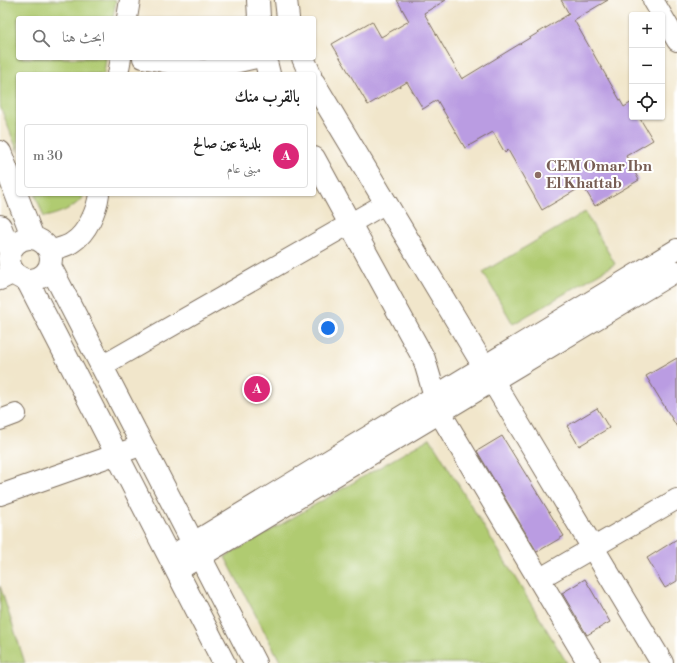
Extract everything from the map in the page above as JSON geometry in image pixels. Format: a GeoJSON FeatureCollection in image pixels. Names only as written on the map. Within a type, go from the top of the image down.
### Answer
{"type":"FeatureCollection","features":[{"type":"Feature","properties":{"kind":"main road"},"geometry":{"type":"LineString","coordinates":[[258,0],[259,16]]}},
{"type":"Feature","properties":{"kind":"main road"},"geometry":{"type":"LineString","coordinates":[[286,0],[288,16]]}},
{"type":"Feature","properties":{"kind":"main road"},"geometry":{"type":"LineString","coordinates":[[266,60],[269,72]]}},
{"type":"Feature","properties":{"kind":"main road"},"geometry":{"type":"LineString","coordinates":[[303,60],[309,72]]}},
{"type":"Feature","properties":{"kind":"main road"},"geometry":{"type":"LineString","coordinates":[[316,86],[662,663]]}},
{"type":"Feature","properties":{"kind":"main road"},"geometry":{"type":"LineString","coordinates":[[0,152],[16,194]]}},
{"type":"Feature","properties":{"kind":"main road"},"geometry":{"type":"LineString","coordinates":[[316,162],[424,359],[438,404],[589,663]]}},
{"type":"Feature","properties":{"kind":"main road"},"geometry":{"type":"LineString","coordinates":[[17,196],[33,238]]}},
{"type":"Feature","properties":{"kind":"main road"},"geometry":{"type":"LineString","coordinates":[[0,226],[13,271],[116,454],[224,663]]}},
{"type":"Feature","properties":{"kind":"main road"},"geometry":{"type":"LineString","coordinates":[[13,271],[13,246],[19,241],[33,238],[40,240],[102,366],[255,663]]}},
{"type":"Feature","properties":{"kind":"main road"},"geometry":{"type":"LineString","coordinates":[[13,271],[41,277],[50,258]]}},
{"type":"Feature","properties":{"kind":"street"},"geometry":{"type":"LineString","coordinates":[[127,16],[130,0]]}},
{"type":"Feature","properties":{"kind":"street"},"geometry":{"type":"LineString","coordinates":[[653,0],[677,40]]}},
{"type":"Feature","properties":{"kind":"street"},"geometry":{"type":"LineString","coordinates":[[118,72],[120,60]]}},
{"type":"Feature","properties":{"kind":"street"},"geometry":{"type":"LineString","coordinates":[[152,60],[204,70],[247,60]]}},
{"type":"Feature","properties":{"kind":"street"},"geometry":{"type":"LineString","coordinates":[[50,258],[73,242],[83,231],[97,206],[99,196]]}},
{"type":"Feature","properties":{"kind":"street"},"geometry":{"type":"LineString","coordinates":[[102,366],[386,203]]}},
{"type":"Feature","properties":{"kind":"street"},"geometry":{"type":"LineString","coordinates":[[488,374],[677,249]]}},
{"type":"Feature","properties":{"kind":"street"},"geometry":{"type":"LineString","coordinates":[[173,564],[488,374],[677,271]]}},
{"type":"Feature","properties":{"kind":"street"},"geometry":{"type":"LineString","coordinates":[[0,494],[143,445]]}},
{"type":"Feature","properties":{"kind":"street"},"geometry":{"type":"LineString","coordinates":[[539,579],[677,499]]}},
{"type":"Feature","properties":{"kind":"green space"},"geometry":{"type":"Polygon","coordinates":[[[0,0],[116,0],[113,16],[16,16],[16,60],[106,60],[104,72],[16,72],[16,147],[0,106],[0,0]]]}},
{"type":"Feature","properties":{"kind":"green space"},"geometry":{"type":"Polygon","coordinates":[[[36,196],[83,196],[77,203],[67,210],[44,217],[36,196]]]}},
{"type":"Feature","properties":{"kind":"green space"},"geometry":{"type":"Polygon","coordinates":[[[585,212],[615,264],[513,324],[483,272],[585,212]]]}},
{"type":"Feature","properties":{"kind":"green space"},"geometry":{"type":"Polygon","coordinates":[[[430,438],[567,663],[281,663],[225,557],[430,438]]]}},
{"type":"Feature","properties":{"kind":"green space"},"geometry":{"type":"Polygon","coordinates":[[[0,586],[25,663],[0,663],[0,586]]]}},
{"type":"Feature","properties":{"kind":"building"},"geometry":{"type":"Polygon","coordinates":[[[397,0],[446,0],[424,13],[462,79],[569,14],[561,0],[608,0],[574,20],[624,107],[629,104],[629,120],[641,120],[653,140],[626,156],[639,180],[595,206],[583,186],[542,210],[508,150],[505,153],[493,132],[465,148],[437,100],[423,109],[407,82],[368,105],[332,44],[372,21],[381,37],[409,21],[397,0]]]}},
{"type":"Feature","properties":{"kind":"building"},"geometry":{"type":"Polygon","coordinates":[[[677,358],[677,427],[646,376],[677,358]]]}},
{"type":"Feature","properties":{"kind":"building"},"geometry":{"type":"Polygon","coordinates":[[[597,408],[609,428],[579,446],[567,426],[597,408]]]}},
{"type":"Feature","properties":{"kind":"building"},"geometry":{"type":"Polygon","coordinates":[[[502,436],[564,536],[537,552],[477,451],[502,436]]]}},
{"type":"Feature","properties":{"kind":"building"},"geometry":{"type":"Polygon","coordinates":[[[677,539],[677,581],[665,588],[647,558],[677,539]]]}},
{"type":"Feature","properties":{"kind":"building"},"geometry":{"type":"Polygon","coordinates":[[[585,579],[610,622],[587,635],[562,593],[585,579]]]}},
{"type":"Feature","properties":{"kind":"place","name":"CEM Omar Ibn El Khattab"},"geometry":{"type":"Point","coordinates":[538,175]}},
{"type":"Feature","properties":{"kind":"place","name":"بلدية عين صالح"},"geometry":{"type":"Point","coordinates":[257,389]}}]}
